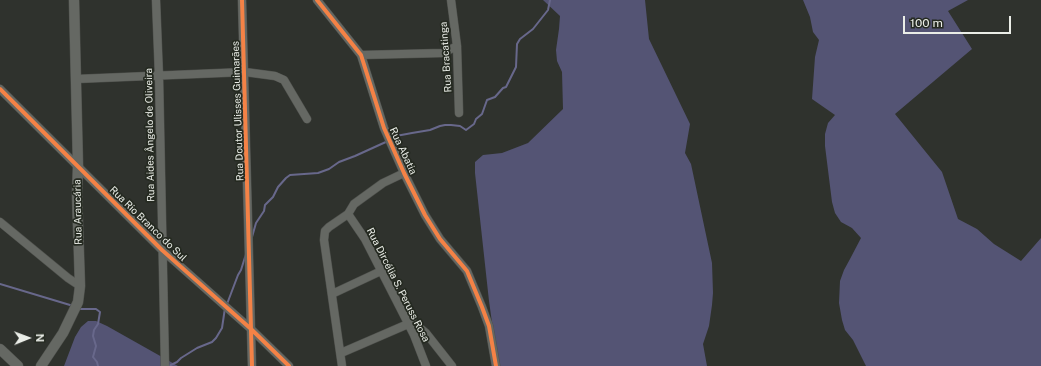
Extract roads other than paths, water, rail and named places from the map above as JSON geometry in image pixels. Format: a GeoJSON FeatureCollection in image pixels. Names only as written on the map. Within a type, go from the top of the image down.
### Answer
{"type":"FeatureCollection","features":[{"type":"Feature","properties":{"kind":"street","name":"Rua Araucária"},"geometry":{"type":"LineString","coordinates":[[42,366],[63,333],[76,307],[80,286],[74,0]]}},
{"type":"Feature","properties":{"kind":"street","name":"Rua Aides Ângelo de Oliveira"},"geometry":{"type":"LineString","coordinates":[[156,0],[165,366]]}},
{"type":"Feature","properties":{"kind":"street","name":"Rua Doutor Ulisses Guimarães"},"geometry":{"type":"LineString","coordinates":[[242,0],[252,366]]}},
{"type":"Feature","properties":{"kind":"street","name":"Rua Abatia"},"geometry":{"type":"LineString","coordinates":[[318,0],[361,55],[384,128],[404,173],[432,227],[440,239],[467,271],[489,326],[496,366]]}},
{"type":"Feature","properties":{"kind":"street","name":"Rua Bracatinga"},"geometry":{"type":"LineString","coordinates":[[452,0],[457,46],[459,114]]}},
{"type":"Feature","properties":{"kind":"street"},"geometry":{"type":"LineString","coordinates":[[361,55],[443,53],[457,46]]}},
{"type":"Feature","properties":{"kind":"street"},"geometry":{"type":"LineString","coordinates":[[76,79],[245,72],[275,76],[284,80],[307,119]]}},
{"type":"Feature","properties":{"kind":"street","name":"Rua Rio Branco do Sul"},"geometry":{"type":"LineString","coordinates":[[0,89],[162,250],[251,329],[289,366]]}},
{"type":"Feature","properties":{"kind":"street"},"geometry":{"type":"LineString","coordinates":[[342,366],[324,240],[325,231],[348,214],[354,204],[383,183],[404,173]]}},
{"type":"Feature","properties":{"kind":"street","name":"Rua Dircélia S. Peruss Rosa"},"geometry":{"type":"LineString","coordinates":[[348,214],[366,239],[414,336],[426,366]]}},
{"type":"Feature","properties":{"kind":"street"},"geometry":{"type":"LineString","coordinates":[[0,222],[68,278],[80,286]]}},
{"type":"Feature","properties":{"kind":"street"},"geometry":{"type":"LineString","coordinates":[[332,294],[381,271]]}},
{"type":"Feature","properties":{"kind":"street"},"geometry":{"type":"LineString","coordinates":[[341,353],[408,324],[414,323],[426,332],[452,366]]}},
{"type":"Feature","properties":{"kind":"street"},"geometry":{"type":"LineString","coordinates":[[0,349],[18,366]]}},
{"type":"Feature","properties":{"kind":"waterway"},"geometry":{"type":"LineString","coordinates":[[391,138],[430,130],[445,125],[460,126],[466,130],[474,124],[476,119],[482,114],[487,100],[495,97],[503,88],[506,87],[516,67],[517,44],[520,39],[533,29],[548,10],[550,0]]}},
{"type":"Feature","properties":{"kind":"waterway"},"geometry":{"type":"LineString","coordinates":[[252,237],[256,223],[264,211],[265,205],[273,197],[278,187],[290,175],[318,173],[329,169],[339,162],[388,141]]}},
{"type":"Feature","properties":{"kind":"waterway"},"geometry":{"type":"LineString","coordinates":[[227,304],[246,254]]}},
{"type":"Feature","properties":{"kind":"waterway"},"geometry":{"type":"LineString","coordinates":[[0,284],[70,305]]}},
{"type":"Feature","properties":{"kind":"waterway"},"geometry":{"type":"LineString","coordinates":[[169,366],[197,348],[212,342],[216,338],[222,328],[225,308]]}},
{"type":"Feature","properties":{"kind":"waterway"},"geometry":{"type":"LineString","coordinates":[[79,309],[96,309],[100,312],[98,324],[94,330],[93,336],[96,346],[93,357],[98,366]]}}]}
